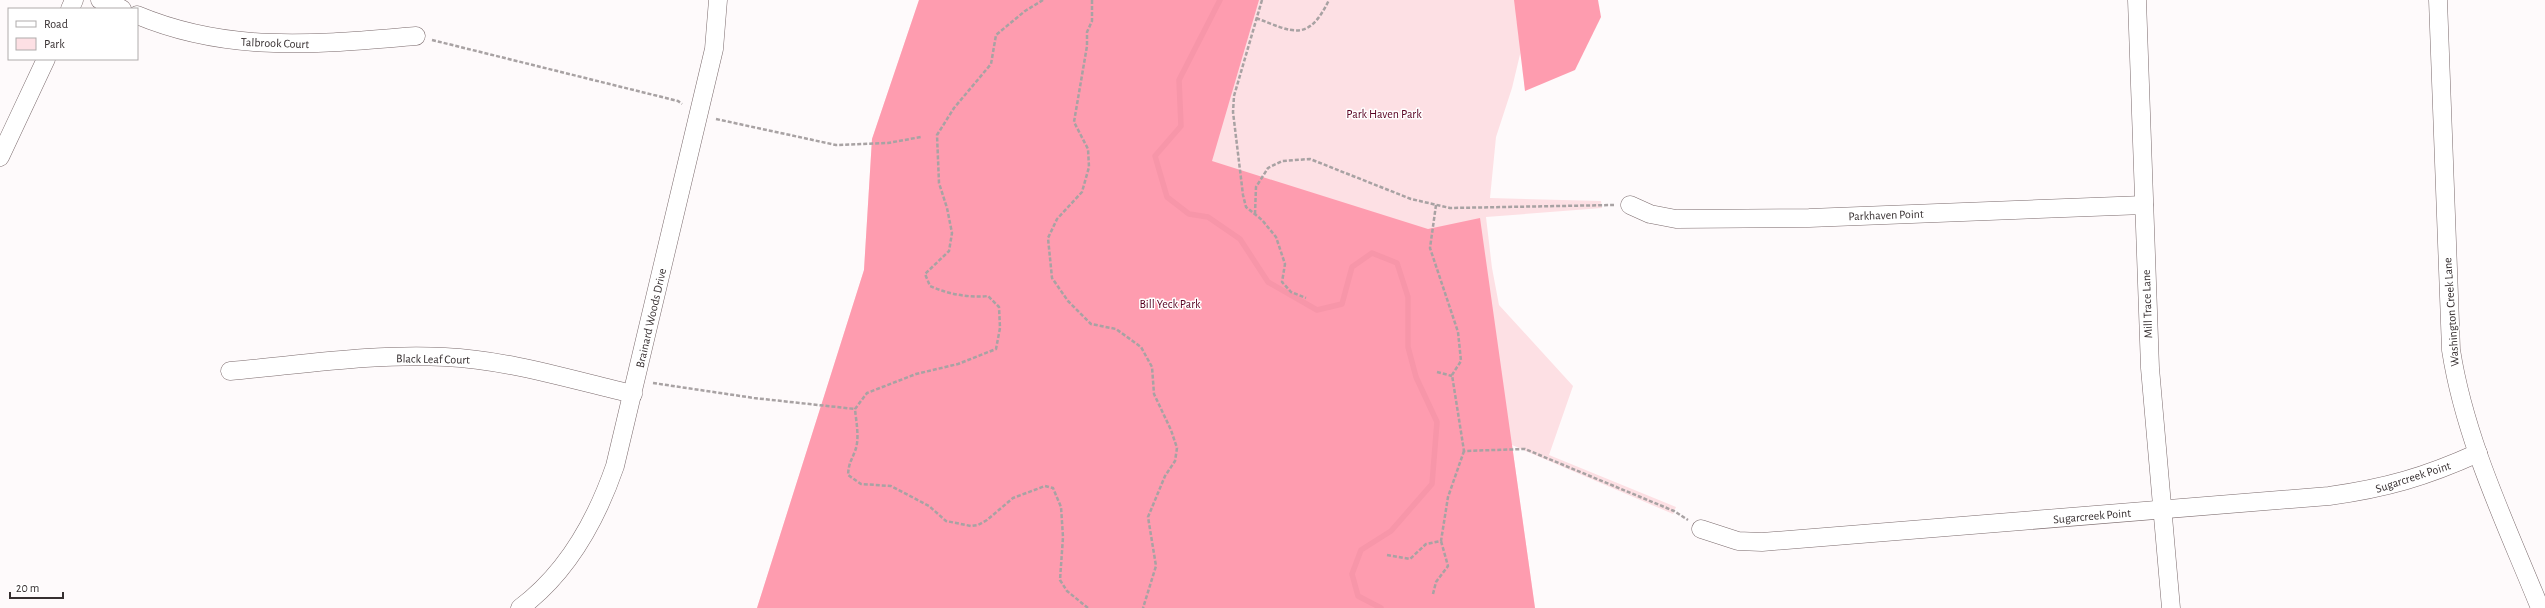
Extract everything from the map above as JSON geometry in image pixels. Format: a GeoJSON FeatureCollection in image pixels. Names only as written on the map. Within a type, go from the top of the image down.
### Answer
{"type":"FeatureCollection","features":[{"type":"Feature","properties":{"kind":"street"},"geometry":{"type":"LineString","coordinates":[[100,0],[120,8]]}},
{"type":"Feature","properties":{"kind":"street","name":"Brainard Woods Drive"},"geometry":{"type":"LineString","coordinates":[[520,608],[554,576],[575,550],[591,523],[615,466],[635,387],[714,49],[718,0]]}},
{"type":"Feature","properties":{"kind":"street","name":"Mill Trace Lane"},"geometry":{"type":"LineString","coordinates":[[2137,0],[2150,368],[2171,608]]}},
{"type":"Feature","properties":{"kind":"street","name":"Washington Creek Lane"},"geometry":{"type":"LineString","coordinates":[[2438,0],[2451,350],[2457,386],[2478,453],[2540,608]]}},
{"type":"Feature","properties":{"kind":"street","name":"Talbrook Court"},"geometry":{"type":"LineString","coordinates":[[138,15],[184,32],[238,42],[316,44],[416,36]]}},
{"type":"Feature","properties":{"kind":"street"},"geometry":{"type":"LineString","coordinates":[[0,157],[46,60]]}},
{"type":"Feature","properties":{"kind":"street","name":"Parkhaven Point"},"geometry":{"type":"LineString","coordinates":[[1630,205],[1650,214],[1676,219],[1809,218],[2144,205]]}},
{"type":"Feature","properties":{"kind":"street","name":"Black Leaf Court"},"geometry":{"type":"LineString","coordinates":[[230,371],[394,358],[445,357],[480,360],[635,387]]}},
{"type":"Feature","properties":{"kind":"street","name":"Sugarcreek Point"},"geometry":{"type":"LineString","coordinates":[[1701,529],[1738,541],[1762,542],[2329,496],[2375,490],[2439,470],[2478,453]]}},
{"type":"Feature","properties":{"kind":"path"},"geometry":{"type":"LineString","coordinates":[[1043,0],[1024,11],[996,35],[992,64],[954,108],[937,135],[939,184],[947,208],[952,233],[948,251],[925,274],[930,286],[942,291],[973,297],[988,296],[998,307],[1000,328],[996,349],[958,364],[916,374],[866,393],[855,409],[857,430],[856,450],[850,459],[848,475],[861,484],[891,486],[929,506],[946,521],[971,526],[978,525],[1013,498],[1045,486],[1054,488],[1061,507],[1063,537],[1060,580],[1067,591],[1088,608]]}},
{"type":"Feature","properties":{"kind":"path"},"geometry":{"type":"LineString","coordinates":[[1092,0],[1092,21],[1087,32],[1087,46],[1074,122],[1088,149],[1089,166],[1082,192],[1057,219],[1048,238],[1052,278],[1068,301],[1091,324],[1116,329],[1141,347],[1152,367],[1154,394],[1171,430],[1177,448],[1175,461],[1165,476],[1148,517],[1156,566],[1143,608]]}},
{"type":"Feature","properties":{"kind":"path"},"geometry":{"type":"LineString","coordinates":[[1262,0],[1234,96],[1233,112],[1243,195],[1246,207],[1255,214],[1276,237],[1285,264],[1282,282],[1291,292],[1306,298]]}},
{"type":"Feature","properties":{"kind":"path"},"geometry":{"type":"LineString","coordinates":[[1256,18],[1294,32],[1310,27],[1323,13],[1329,0]]}},
{"type":"Feature","properties":{"kind":"path"},"geometry":{"type":"LineString","coordinates":[[416,36],[678,101],[698,115],[836,144],[888,143],[920,137]]}},
{"type":"Feature","properties":{"kind":"path"},"geometry":{"type":"LineString","coordinates":[[1255,214],[1256,187],[1268,168],[1282,162],[1310,159],[1412,199],[1450,208],[1630,205]]}},
{"type":"Feature","properties":{"kind":"path"},"geometry":{"type":"LineString","coordinates":[[1433,594],[1436,582],[1448,566],[1441,541],[1448,498],[1464,451],[1452,376],[1461,361],[1458,332],[1430,248],[1436,205]]}},
{"type":"Feature","properties":{"kind":"path"},"geometry":{"type":"LineString","coordinates":[[1437,372],[1452,376]]}},
{"type":"Feature","properties":{"kind":"path"},"geometry":{"type":"LineString","coordinates":[[635,387],[855,409]]}},
{"type":"Feature","properties":{"kind":"path"},"geometry":{"type":"LineString","coordinates":[[1464,451],[1525,449],[1674,511],[1701,529]]}},
{"type":"Feature","properties":{"kind":"path"},"geometry":{"type":"LineString","coordinates":[[1387,555],[1410,559],[1426,544],[1441,541]]}},
{"type":"Feature","properties":{"kind":"green space","name":"Bill Yeck Park"},"geometry":{"type":"Polygon","coordinates":[[[919,0],[1533,0],[1512,88],[1496,137],[1490,198],[1601,201],[1602,208],[1486,217],[1492,268],[1499,305],[1573,386],[1549,455],[1676,507],[1673,514],[1512,445],[1535,608],[757,608],[864,270],[872,139],[919,0]]]}},
{"type":"Feature","properties":{"kind":"green space","name":"Bill Yeck Park"},"geometry":{"type":"Polygon","coordinates":[[[919,0],[1259,0],[1212,161],[1428,229],[1480,218],[1535,608],[757,608],[864,270],[872,139],[919,0]]]}},
{"type":"Feature","properties":{"kind":"green space"},"geometry":{"type":"Polygon","coordinates":[[[1514,0],[1598,0],[1601,17],[1575,70],[1525,91],[1514,0]]]}},
{"type":"Feature","properties":{"kind":"waterway"},"geometry":{"type":"LineString","coordinates":[[1220,0],[1179,80],[1181,126],[1155,156],[1167,197],[1189,214],[1208,217],[1240,239],[1268,282],[1317,310],[1342,304],[1352,267],[1372,253],[1397,263],[1408,297],[1408,347],[1416,377],[1437,422],[1432,484],[1391,531],[1361,550],[1352,574],[1358,596],[1381,608]]}},
{"type":"Feature","properties":{"kind":"park label","name":"Park Haven Park"},"geometry":{"type":"Point","coordinates":[1384,114]}}]}
